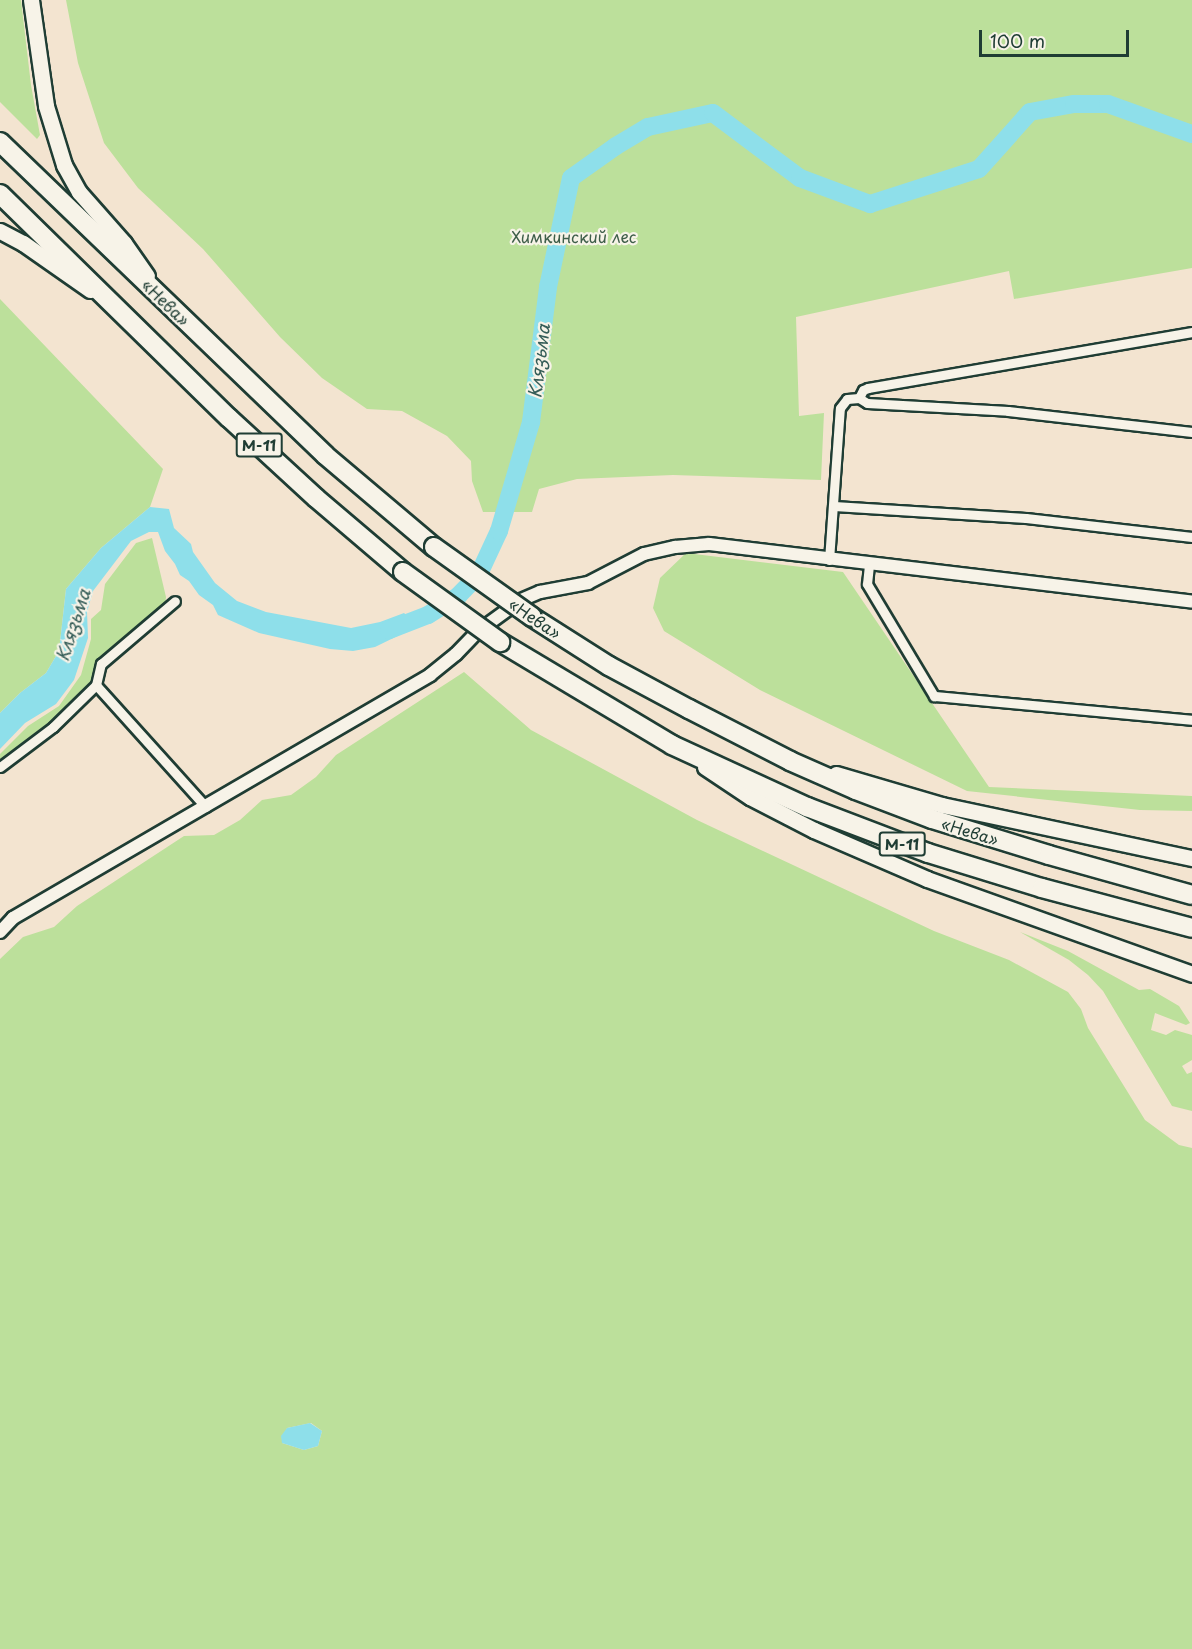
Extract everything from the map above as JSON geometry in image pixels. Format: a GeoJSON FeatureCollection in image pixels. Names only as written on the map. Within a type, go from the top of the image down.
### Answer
{"type":"FeatureCollection","features":[{"type":"Feature","properties":{"kind":"highway","name":"«Нева»"},"geometry":{"type":"LineString","coordinates":[[0,142],[325,455],[434,547],[532,617],[619,671],[790,761],[932,819],[1192,895]]}},
{"type":"Feature","properties":{"kind":"highway","name":"«Нева»"},"geometry":{"type":"LineString","coordinates":[[0,194],[316,498],[403,572],[500,642],[672,745],[807,807],[928,853],[1042,888],[1192,928]]}},
{"type":"Feature","properties":{"kind":"main road"},"geometry":{"type":"LineString","coordinates":[[31,0],[46,106],[64,165],[79,192],[124,243],[165,301]]}},
{"type":"Feature","properties":{"kind":"main road","name":"М-11"},"geometry":{"type":"LineString","coordinates":[[0,231],[23,243],[122,312]]}},
{"type":"Feature","properties":{"kind":"main road","name":"М-11"},"geometry":{"type":"LineString","coordinates":[[672,745],[750,797],[824,835],[927,879],[1192,974]]}},
{"type":"Feature","properties":{"kind":"main road","name":"М-11"},"geometry":{"type":"LineString","coordinates":[[790,761],[942,805],[1192,858]]}},
{"type":"Feature","properties":{"kind":"street"},"geometry":{"type":"LineString","coordinates":[[859,398],[862,390],[868,388],[1192,332]]}},
{"type":"Feature","properties":{"kind":"street"},"geometry":{"type":"LineString","coordinates":[[829,560],[840,408],[847,399],[859,398],[867,403],[1008,411],[1192,432]]}},
{"type":"Feature","properties":{"kind":"street"},"geometry":{"type":"LineString","coordinates":[[834,506],[1026,518],[1192,537]]}},
{"type":"Feature","properties":{"kind":"street"},"geometry":{"type":"LineString","coordinates":[[0,932],[13,918],[430,675],[456,654],[477,632],[520,600],[540,592],[588,583],[644,554],[675,547],[709,544],[868,565],[1192,602]]}},
{"type":"Feature","properties":{"kind":"street"},"geometry":{"type":"LineString","coordinates":[[868,565],[867,584],[933,696],[1192,720]]}},
{"type":"Feature","properties":{"kind":"street"},"geometry":{"type":"LineString","coordinates":[[0,767],[54,727],[96,686],[101,664],[175,601]]}},
{"type":"Feature","properties":{"kind":"street"},"geometry":{"type":"LineString","coordinates":[[96,686],[207,807]]}},
{"type":"Feature","properties":{"kind":"green space"},"geometry":{"type":"Polygon","coordinates":[[[0,0],[21,0],[31,85],[40,135],[37,139],[0,102],[0,0]]]}},
{"type":"Feature","properties":{"kind":"green space","name":"Химкинский лес"},"geometry":{"type":"Polygon","coordinates":[[[66,0],[1192,0],[1192,268],[1014,299],[1009,271],[796,317],[799,416],[824,413],[821,480],[673,475],[577,479],[539,489],[532,512],[483,512],[472,481],[471,461],[447,436],[402,411],[367,409],[322,378],[280,337],[203,249],[138,188],[104,143],[78,63],[66,0]]]}},
{"type":"Feature","properties":{"kind":"green space"},"geometry":{"type":"Polygon","coordinates":[[[0,299],[163,469],[150,507],[101,548],[66,589],[59,651],[46,673],[20,693],[0,713],[0,299]]]}},
{"type":"Feature","properties":{"kind":"green space"},"geometry":{"type":"Polygon","coordinates":[[[152,538],[166,597],[165,606],[104,659],[93,683],[37,737],[0,763],[0,754],[28,726],[59,706],[81,675],[91,639],[91,619],[101,610],[105,584],[136,543],[152,538]]]}},
{"type":"Feature","properties":{"kind":"green space"},"geometry":{"type":"Polygon","coordinates":[[[686,553],[843,572],[989,787],[1192,796],[1192,811],[1140,810],[967,791],[760,690],[664,631],[653,608],[660,578],[686,553]]]}},
{"type":"Feature","properties":{"kind":"green space"},"geometry":{"type":"Polygon","coordinates":[[[464,672],[531,730],[697,820],[934,931],[1009,960],[1068,992],[1081,1009],[1088,1028],[1145,1120],[1179,1145],[1192,1148],[1192,1649],[0,1649],[0,959],[23,937],[54,927],[77,906],[184,836],[214,835],[240,820],[262,800],[291,795],[316,777],[336,755],[464,672]],[[311,1423],[287,1428],[282,1443],[304,1450],[318,1446],[322,1431],[311,1423]]]}},
{"type":"Feature","properties":{"kind":"green space"},"geometry":{"type":"Polygon","coordinates":[[[1020,932],[1068,951],[1139,990],[1150,989],[1179,1006],[1190,1023],[1186,1025],[1155,1013],[1151,1030],[1166,1035],[1175,1030],[1192,1035],[1192,1060],[1182,1066],[1187,1074],[1192,1072],[1192,1111],[1172,1106],[1103,991],[1088,975],[1069,960],[1020,932]]]}},
{"type":"Feature","properties":{"kind":"water"},"geometry":{"type":"Polygon","coordinates":[[[150,507],[169,509],[174,528],[191,544],[193,552],[215,583],[237,601],[266,612],[351,628],[380,622],[404,613],[418,626],[375,647],[353,651],[330,649],[259,633],[218,615],[213,605],[199,595],[189,581],[180,575],[165,551],[158,532],[149,532],[131,541],[93,591],[87,612],[88,638],[74,680],[56,704],[25,723],[0,749],[0,713],[20,693],[46,673],[59,651],[66,589],[101,548],[150,507]]]}},
{"type":"Feature","properties":{"kind":"water"},"geometry":{"type":"Polygon","coordinates":[[[310,1423],[322,1431],[318,1446],[304,1450],[282,1443],[281,1436],[287,1428],[310,1423]]]}},
{"type":"Feature","properties":{"kind":"waterway","name":"Клязьма"},"geometry":{"type":"LineString","coordinates":[[389,630],[428,615],[458,596],[479,574],[499,531],[531,422],[548,287],[571,178],[616,146],[648,127],[713,113],[800,178],[870,204],[979,169],[1030,112],[1074,104],[1108,104],[1192,134]]}}]}
